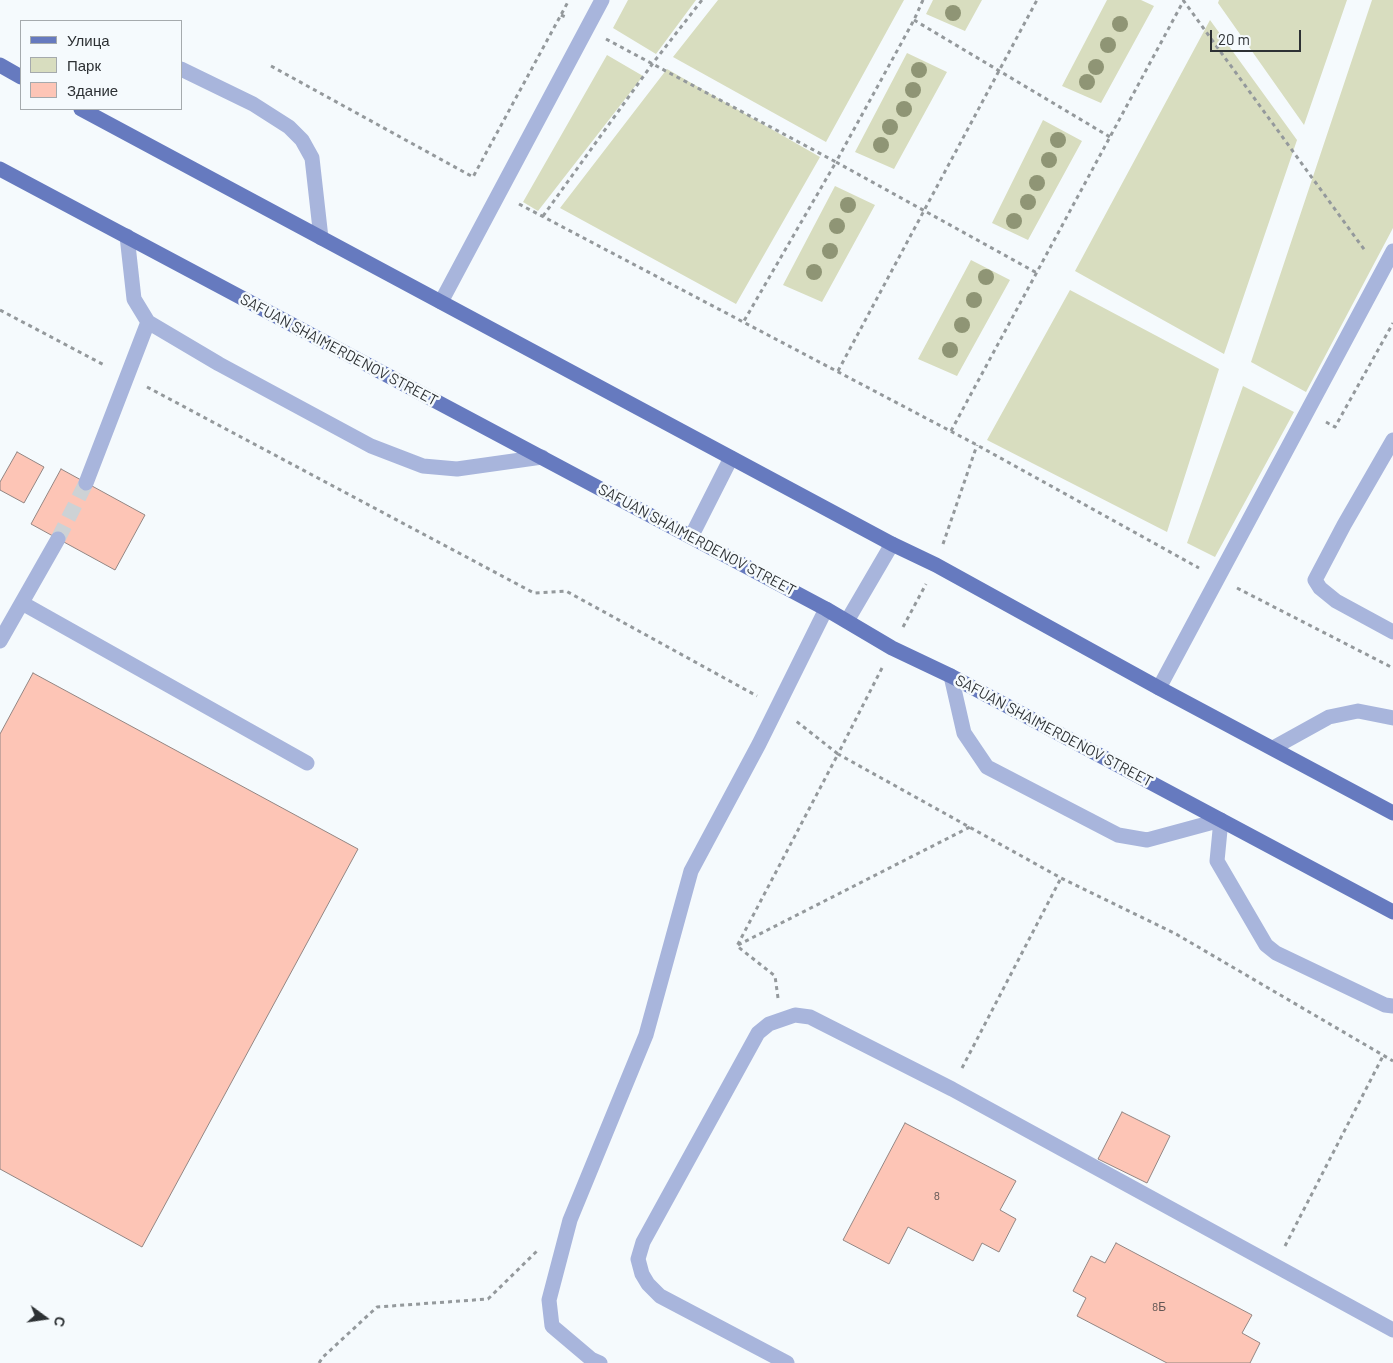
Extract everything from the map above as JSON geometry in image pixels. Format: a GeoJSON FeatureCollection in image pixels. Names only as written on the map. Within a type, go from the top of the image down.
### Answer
{"type":"FeatureCollection","features":[{"type":"Feature","properties":{"kind":"main road"},"geometry":{"type":"LineString","coordinates":[[1,65],[20,75]]}},
{"type":"Feature","properties":{"kind":"main road"},"geometry":{"type":"LineString","coordinates":[[84,110],[730,458],[892,544],[936,565],[1159,688],[1393,813]]}},
{"type":"Feature","properties":{"kind":"main road","name":"SAFUAN SHAIMERDENOV STREET"},"geometry":{"type":"LineString","coordinates":[[0,169],[826,609],[892,648],[951,676],[1393,912]]}},
{"type":"Feature","properties":{"kind":"street"},"geometry":{"type":"LineString","coordinates":[[441,302],[602,0]]}},
{"type":"Feature","properties":{"kind":"street"},"geometry":{"type":"LineString","coordinates":[[182,70],[253,104],[289,127],[302,140],[312,158],[322,238]]}},
{"type":"Feature","properties":{"kind":"street"},"geometry":{"type":"LineString","coordinates":[[127,236],[134,299],[148,322],[219,364],[371,446],[423,466],[457,468],[542,457]]}},
{"type":"Feature","properties":{"kind":"street"},"geometry":{"type":"LineString","coordinates":[[1159,688],[1393,251]]}},
{"type":"Feature","properties":{"kind":"street"},"geometry":{"type":"LineString","coordinates":[[86,483],[148,322]]}},
{"type":"Feature","properties":{"kind":"street"},"geometry":{"type":"LineString","coordinates":[[1393,440],[1315,580],[1320,588],[1336,601],[1393,632]]}},
{"type":"Feature","properties":{"kind":"street"},"geometry":{"type":"LineString","coordinates":[[691,537],[730,458]]}},
{"type":"Feature","properties":{"kind":"street"},"geometry":{"type":"LineString","coordinates":[[0,641],[58,539]]}},
{"type":"Feature","properties":{"kind":"street"},"geometry":{"type":"LineString","coordinates":[[848,621],[892,544]]}},
{"type":"Feature","properties":{"kind":"street"},"geometry":{"type":"LineString","coordinates":[[22,603],[307,763]]}},
{"type":"Feature","properties":{"kind":"street"},"geometry":{"type":"LineString","coordinates":[[600,1363],[591,1359],[552,1326],[549,1300],[570,1220],[646,1035],[691,871],[778,707],[826,609]]}},
{"type":"Feature","properties":{"kind":"street"},"geometry":{"type":"LineString","coordinates":[[951,676],[964,733],[987,767],[1118,835],[1147,840],[1221,820],[1216,861],[1266,945],[1276,953],[1385,1005],[1393,1006]]}},
{"type":"Feature","properties":{"kind":"street"},"geometry":{"type":"LineString","coordinates":[[1273,748],[1329,718],[1358,711],[1393,718]]}},
{"type":"Feature","properties":{"kind":"street"},"geometry":{"type":"LineString","coordinates":[[787,1363],[660,1296],[648,1284],[642,1274],[638,1259],[644,1242],[758,1033],[769,1024],[795,1015],[810,1016],[952,1088],[1393,1330]]}},
{"type":"Feature","properties":{"kind":"path"},"geometry":{"type":"LineString","coordinates":[[272,66],[473,177],[569,0]]}},
{"type":"Feature","properties":{"kind":"path"},"geometry":{"type":"LineString","coordinates":[[543,216],[653,63],[702,0]]}},
{"type":"Feature","properties":{"kind":"path"},"geometry":{"type":"LineString","coordinates":[[744,321],[836,162],[914,20],[923,0]]}},
{"type":"Feature","properties":{"kind":"path"},"geometry":{"type":"LineString","coordinates":[[838,371],[1037,0]]}},
{"type":"Feature","properties":{"kind":"path"},"geometry":{"type":"LineString","coordinates":[[951,431],[1184,0],[1382,272]]}},
{"type":"Feature","properties":{"kind":"path"},"geometry":{"type":"LineString","coordinates":[[561,15],[836,162],[1036,273]]}},
{"type":"Feature","properties":{"kind":"path"},"geometry":{"type":"LineString","coordinates":[[914,20],[1110,137]]}},
{"type":"Feature","properties":{"kind":"path"},"geometry":{"type":"LineString","coordinates":[[499,193],[951,431],[1218,578],[1393,668]]}},
{"type":"Feature","properties":{"kind":"path"},"geometry":{"type":"LineString","coordinates":[[0,310],[534,593],[566,591],[778,707],[838,754],[737,946]]}},
{"type":"Feature","properties":{"kind":"path"},"geometry":{"type":"LineString","coordinates":[[1307,413],[1335,427],[1393,323]]}},
{"type":"Feature","properties":{"kind":"path"},"geometry":{"type":"LineString","coordinates":[[737,946],[970,827]]}},
{"type":"Feature","properties":{"kind":"path"},"geometry":{"type":"LineString","coordinates":[[952,1088],[1062,878]]}},
{"type":"Feature","properties":{"kind":"path"},"geometry":{"type":"LineString","coordinates":[[737,946],[775,976],[781,1019]]}},
{"type":"Feature","properties":{"kind":"path"},"geometry":{"type":"LineString","coordinates":[[1275,1266],[1384,1056]]}},
{"type":"Feature","properties":{"kind":"path"},"geometry":{"type":"LineString","coordinates":[[319,1363],[323,1357],[377,1307],[488,1299],[543,1246]]}},
{"type":"Feature","properties":{"kind":"green space"},"geometry":{"type":"Polygon","coordinates":[[[628,0],[696,0],[656,54],[613,28],[628,0]]]}},
{"type":"Feature","properties":{"kind":"green space"},"geometry":{"type":"Polygon","coordinates":[[[718,0],[904,0],[826,142],[673,57],[718,0]]]}},
{"type":"Feature","properties":{"kind":"green space"},"geometry":{"type":"Polygon","coordinates":[[[933,0],[982,0],[965,31],[926,14],[933,0]]]}},
{"type":"Feature","properties":{"kind":"green space"},"geometry":{"type":"Polygon","coordinates":[[[1107,0],[1141,0],[1154,6],[1101,103],[1062,86],[1107,0]]]}},
{"type":"Feature","properties":{"kind":"green space"},"geometry":{"type":"Polygon","coordinates":[[[1219,0],[1347,0],[1304,125],[1218,3],[1219,0]]]}},
{"type":"Feature","properties":{"kind":"green space"},"geometry":{"type":"Polygon","coordinates":[[[1372,0],[1393,0],[1393,228],[1306,392],[1251,362],[1372,0]]]}},
{"type":"Feature","properties":{"kind":"green space"},"geometry":{"type":"Polygon","coordinates":[[[1210,20],[1297,140],[1224,354],[1075,271],[1210,20]]]}},
{"type":"Feature","properties":{"kind":"green space"},"geometry":{"type":"Polygon","coordinates":[[[907,53],[947,72],[894,169],[855,152],[907,53]]]}},
{"type":"Feature","properties":{"kind":"green space"},"geometry":{"type":"Polygon","coordinates":[[[607,55],[643,76],[538,211],[523,202],[607,55]]]}},
{"type":"Feature","properties":{"kind":"green space"},"geometry":{"type":"Polygon","coordinates":[[[667,69],[820,157],[736,304],[560,208],[667,69]]]}},
{"type":"Feature","properties":{"kind":"green space"},"geometry":{"type":"Polygon","coordinates":[[[1043,120],[1082,141],[1028,240],[992,223],[1043,120]]]}},
{"type":"Feature","properties":{"kind":"green space"},"geometry":{"type":"Polygon","coordinates":[[[835,186],[875,205],[822,302],[783,285],[835,186]]]}},
{"type":"Feature","properties":{"kind":"green space"},"geometry":{"type":"Polygon","coordinates":[[[971,260],[1010,280],[957,376],[918,359],[971,260]]]}},
{"type":"Feature","properties":{"kind":"green space"},"geometry":{"type":"Polygon","coordinates":[[[1070,290],[1219,369],[1167,532],[987,440],[1070,290]]]}},
{"type":"Feature","properties":{"kind":"green space"},"geometry":{"type":"Polygon","coordinates":[[[1243,386],[1294,412],[1215,557],[1187,543],[1243,386]]]}},
{"type":"Feature","properties":{"kind":"building"},"geometry":{"type":"Polygon","coordinates":[[[17,452],[44,467],[24,503],[0,490],[0,482],[17,452]]]}},
{"type":"Feature","properties":{"kind":"building"},"geometry":{"type":"Polygon","coordinates":[[[61,469],[145,515],[115,570],[31,524],[61,469]]]}},
{"type":"Feature","properties":{"kind":"building"},"geometry":{"type":"Polygon","coordinates":[[[33,673],[358,849],[142,1247],[0,1169],[0,734],[33,673]]]}},
{"type":"Feature","properties":{"kind":"building"},"geometry":{"type":"Polygon","coordinates":[[[1122,1112],[1170,1136],[1147,1183],[1098,1159],[1122,1112]]]}},
{"type":"Feature","properties":{"kind":"building"},"geometry":{"type":"Polygon","coordinates":[[[905,1123],[1016,1181],[1000,1210],[1016,1219],[999,1252],[982,1243],[973,1261],[908,1227],[889,1264],[843,1240],[905,1123]]]}},
{"type":"Feature","properties":{"kind":"building"},"geometry":{"type":"Polygon","coordinates":[[[1116,1243],[1252,1315],[1242,1333],[1260,1343],[1250,1363],[1167,1363],[1077,1316],[1086,1298],[1073,1291],[1091,1256],[1105,1263],[1116,1243]]]}},
{"type":"Feature","properties":{"kind":"tunnel"},"geometry":{"type":"LineString","coordinates":[[58,539],[86,483]]}}]}
